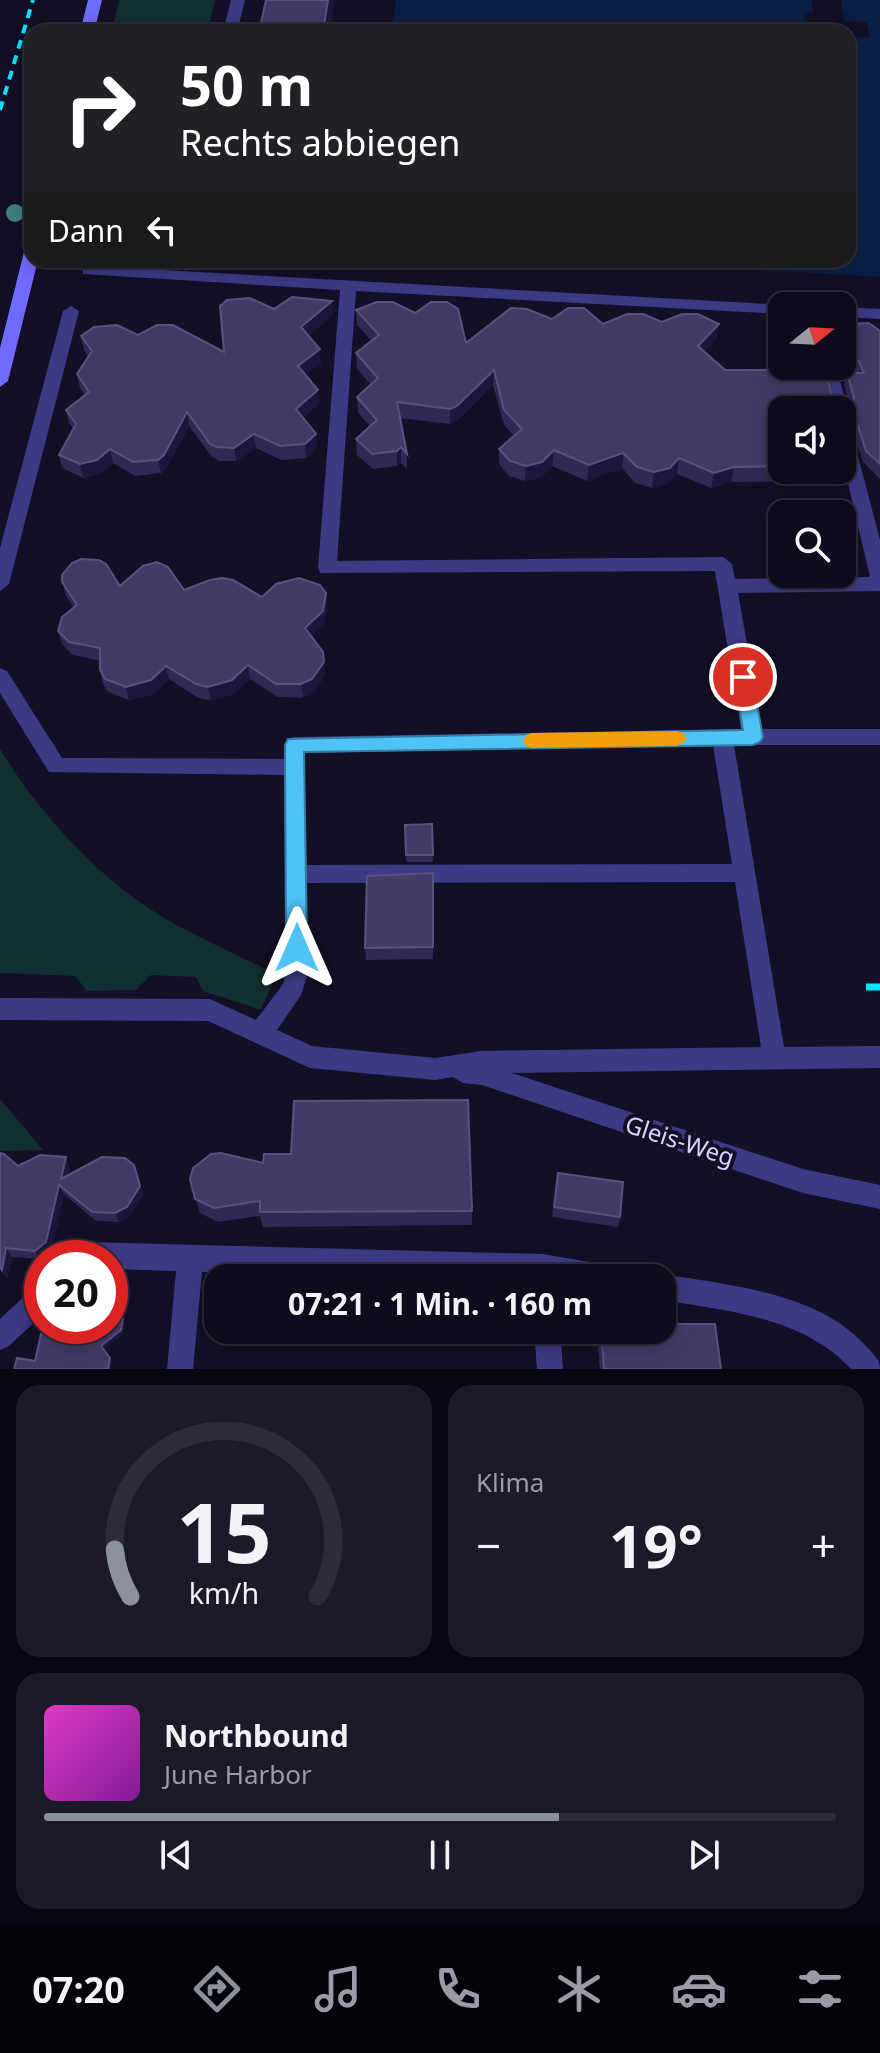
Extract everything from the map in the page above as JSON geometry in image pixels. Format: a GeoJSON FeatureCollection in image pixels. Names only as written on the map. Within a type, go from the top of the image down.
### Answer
{"type":"FeatureCollection","features":[{"type":"Feature","properties":{"kind":"main road"},"geometry":{"type":"LineString","coordinates":[[89,24],[95,0]]}},
{"type":"Feature","properties":{"kind":"main road"},"geometry":{"type":"LineString","coordinates":[[0,381],[28,268]]}},
{"type":"Feature","properties":{"kind":"lane"},"geometry":{"type":"LineString","coordinates":[[232,24],[238,0]]}},
{"type":"Feature","properties":{"kind":"lane"},"geometry":{"type":"LineString","coordinates":[[89,271],[768,308]]}},
{"type":"Feature","properties":{"kind":"lane"},"geometry":{"type":"LineString","coordinates":[[348,285],[327,568],[723,564],[753,737]]}},
{"type":"Feature","properties":{"kind":"lane"},"geometry":{"type":"LineString","coordinates":[[0,584],[71,311]]}},
{"type":"Feature","properties":{"kind":"lane"},"geometry":{"type":"LineString","coordinates":[[856,313],[880,314]]}},
{"type":"Feature","properties":{"kind":"lane"},"geometry":{"type":"LineString","coordinates":[[856,479],[880,578]]}},
{"type":"Feature","properties":{"kind":"lane"},"geometry":{"type":"LineString","coordinates":[[727,586],[880,584]]}},
{"type":"Feature","properties":{"kind":"lane"},"geometry":{"type":"LineString","coordinates":[[0,676],[56,766],[295,767]]}},
{"type":"Feature","properties":{"kind":"lane"},"geometry":{"type":"LineString","coordinates":[[722,737],[774,1057]]}},
{"type":"Feature","properties":{"kind":"lane"},"geometry":{"type":"LineString","coordinates":[[259,1035],[293,988],[297,973],[294,745],[880,737]]}},
{"type":"Feature","properties":{"kind":"lane"},"geometry":{"type":"LineString","coordinates":[[296,874],[744,873]]}},
{"type":"Feature","properties":{"kind":"lane"},"geometry":{"type":"LineString","coordinates":[[0,1009],[210,1010],[310,1057],[435,1069],[481,1062],[880,1057]]}},
{"type":"Feature","properties":{"kind":"lane","name":"Gleis-Weg"},"geometry":{"type":"LineString","coordinates":[[435,1069],[482,1074],[803,1181],[880,1197]]}},
{"type":"Feature","properties":{"kind":"lane"},"geometry":{"type":"LineString","coordinates":[[128,1257],[316,1264]]}},
{"type":"Feature","properties":{"kind":"lane"},"geometry":{"type":"LineString","coordinates":[[180,1369],[190,1259]]}},
{"type":"Feature","properties":{"kind":"lane"},"geometry":{"type":"LineString","coordinates":[[676,1289],[754,1303],[831,1332],[869,1369]]}},
{"type":"Feature","properties":{"kind":"lane"},"geometry":{"type":"LineString","coordinates":[[0,1337],[24,1314]]}},
{"type":"Feature","properties":{"kind":"lane"},"geometry":{"type":"LineString","coordinates":[[548,1344],[550,1369]]}},
{"type":"Feature","properties":{"kind":"green space"},"geometry":{"type":"Polygon","coordinates":[[[119,0],[215,0],[209,24],[114,24],[119,0]]]}},
{"type":"Feature","properties":{"kind":"green space"},"geometry":{"type":"Polygon","coordinates":[[[0,749],[51,819],[114,882],[175,924],[276,974],[261,1010],[203,991],[196,977],[151,975],[136,990],[87,991],[75,976],[0,973],[0,749]]]}},
{"type":"Feature","properties":{"kind":"green space"},"geometry":{"type":"Polygon","coordinates":[[[0,1099],[43,1150],[0,1151],[0,1099]]]}},
{"type":"Feature","properties":{"kind":"water"},"geometry":{"type":"Polygon","coordinates":[[[396,0],[880,0],[880,277],[728,268],[856,268],[856,24],[393,24],[396,0]]]}},
{"type":"Feature","properties":{"kind":"pier"},"geometry":{"type":"Polygon","coordinates":[[[812,0],[841,0],[844,21],[867,22],[870,37],[856,36],[856,24],[805,24],[804,13],[813,13],[812,0]]]}},
{"type":"Feature","properties":{"kind":"building"},"geometry":{"type":"Polygon","coordinates":[[[266,0],[328,0],[324,24],[261,24],[266,0]]]}},
{"type":"Feature","properties":{"kind":"building"},"geometry":{"type":"Polygon","coordinates":[[[292,297],[332,301],[301,327],[320,349],[298,366],[318,390],[296,409],[316,434],[305,444],[280,446],[254,434],[234,448],[217,447],[210,444],[187,412],[164,455],[158,460],[133,462],[110,449],[97,460],[80,464],[59,455],[76,424],[66,410],[89,392],[77,374],[92,351],[81,336],[94,327],[117,325],[138,335],[157,325],[173,325],[224,352],[220,306],[227,300],[250,298],[274,309],[292,297]]]}},
{"type":"Feature","properties":{"kind":"building"},"geometry":{"type":"Polygon","coordinates":[[[377,302],[393,302],[415,313],[431,302],[447,302],[458,309],[466,343],[511,308],[527,309],[552,319],[568,308],[584,308],[603,324],[627,314],[643,314],[662,322],[682,314],[698,314],[719,324],[698,346],[725,370],[768,370],[768,380],[828,380],[832,396],[768,396],[768,466],[734,467],[714,473],[679,458],[670,468],[654,472],[637,467],[623,453],[589,465],[554,450],[542,462],[526,466],[510,461],[499,449],[522,429],[504,410],[494,370],[450,409],[397,402],[407,454],[401,447],[397,451],[372,454],[356,439],[377,420],[357,397],[378,378],[356,353],[379,335],[356,310],[377,302]]]}},
{"type":"Feature","properties":{"kind":"building"},"geometry":{"type":"Polygon","coordinates":[[[856,323],[869,323],[880,331],[880,464],[866,451],[856,420],[856,396],[849,380],[856,380],[856,373],[864,373],[856,356],[856,323]]]}},
{"type":"Feature","properties":{"kind":"building"},"geometry":{"type":"Polygon","coordinates":[[[81,559],[99,560],[106,564],[120,586],[143,566],[157,562],[168,567],[184,590],[222,578],[233,580],[262,597],[276,584],[299,578],[320,585],[326,593],[323,611],[305,628],[323,652],[324,662],[312,679],[301,684],[276,684],[248,665],[232,680],[208,687],[196,684],[166,666],[151,680],[126,687],[105,679],[100,670],[100,648],[69,642],[58,631],[62,617],[77,605],[62,582],[62,575],[72,563],[81,559]]]}},
{"type":"Feature","properties":{"kind":"building"},"geometry":{"type":"Polygon","coordinates":[[[432,824],[433,855],[406,855],[405,825],[432,824]]]}},
{"type":"Feature","properties":{"kind":"building"},"geometry":{"type":"Polygon","coordinates":[[[433,873],[433,947],[365,948],[367,876],[433,873]]]}},
{"type":"Feature","properties":{"kind":"building"},"geometry":{"type":"Polygon","coordinates":[[[468,1100],[472,1211],[260,1212],[260,1201],[214,1208],[195,1199],[190,1179],[193,1168],[211,1154],[221,1153],[263,1163],[264,1154],[291,1154],[294,1101],[468,1100]]]}},
{"type":"Feature","properties":{"kind":"building"},"geometry":{"type":"Polygon","coordinates":[[[0,1153],[18,1166],[40,1155],[66,1157],[61,1179],[102,1157],[125,1158],[134,1165],[140,1186],[127,1207],[115,1213],[92,1212],[59,1185],[46,1240],[24,1240],[24,1250],[6,1248],[2,1270],[0,1153]]]}},
{"type":"Feature","properties":{"kind":"building"},"geometry":{"type":"Polygon","coordinates":[[[558,1173],[623,1182],[620,1217],[554,1207],[558,1173]]]}},
{"type":"Feature","properties":{"kind":"building"},"geometry":{"type":"Polygon","coordinates":[[[676,1324],[715,1324],[721,1369],[604,1369],[602,1344],[676,1344],[676,1324]]]}},
{"type":"Feature","properties":{"kind":"building"},"geometry":{"type":"Polygon","coordinates":[[[39,1344],[104,1344],[101,1346],[110,1358],[108,1369],[14,1369],[17,1358],[35,1361],[39,1344]]]}},
{"type":"Feature","properties":{"kind":"railway"},"geometry":{"type":"LineString","coordinates":[[26,24],[33,0]]}},
{"type":"Feature","properties":{"kind":"railway"},"geometry":{"type":"LineString","coordinates":[[0,110],[24,30]]}},
{"type":"Feature","properties":{"kind":"railway"},"geometry":{"type":"LineString","coordinates":[[866,987],[880,987]]}},
{"type":"Feature","properties":{"kind":"slow traffic"},"geometry":{"type":"LineString","coordinates":[[532,741],[677,738]]}},
{"type":"Feature","properties":{"kind":"route"},"geometry":{"type":"LineString","coordinates":[[297,948],[294,745],[753,737],[743,677]]}}]}
